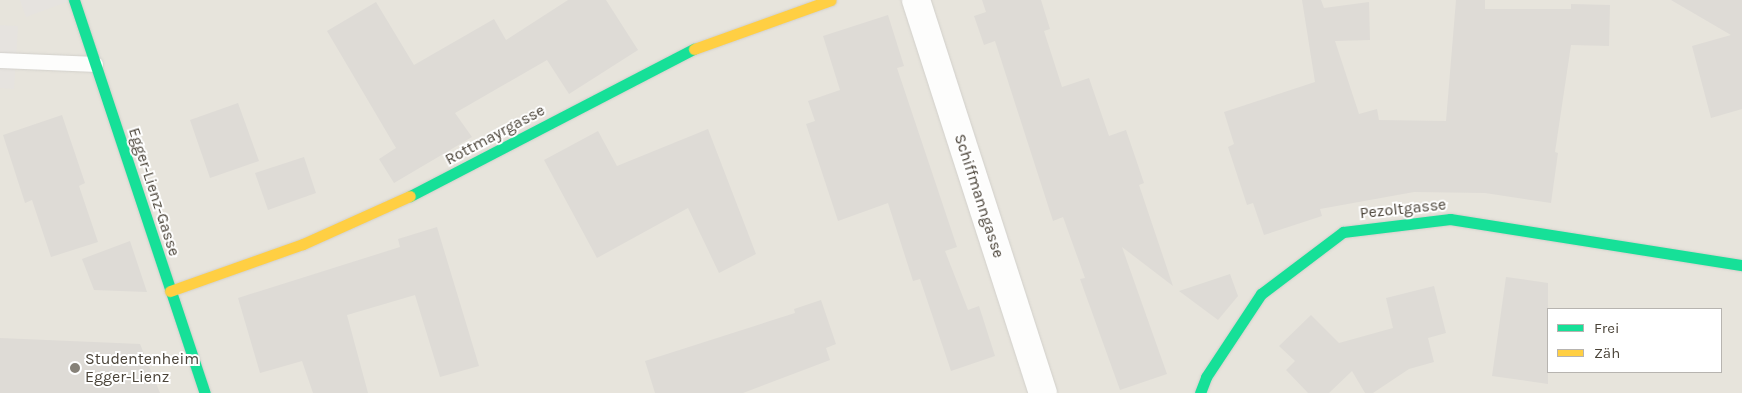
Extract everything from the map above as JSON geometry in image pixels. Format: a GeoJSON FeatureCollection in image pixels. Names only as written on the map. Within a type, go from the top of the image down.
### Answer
{"type":"FeatureCollection","features":[{"type":"Feature","properties":{"kind":"street","name":"Egger-Lienz-Gasse"},"geometry":{"type":"LineString","coordinates":[[74,0],[205,393]]}},
{"type":"Feature","properties":{"kind":"street","name":"Rottmayrgasse"},"geometry":{"type":"LineString","coordinates":[[170,290],[303,244],[436,184],[709,41],[831,0]]}},
{"type":"Feature","properties":{"kind":"street","name":"Schiffmanngasse"},"geometry":{"type":"LineString","coordinates":[[916,0],[1043,393]]}},
{"type":"Feature","properties":{"kind":"street","name":"Pezoltgasse"},"geometry":{"type":"LineString","coordinates":[[1200,393],[1206,377],[1261,294],[1343,232],[1450,219],[1742,264]]}},
{"type":"Feature","properties":{"kind":"lane"},"geometry":{"type":"LineString","coordinates":[[0,60],[95,64]]}},
{"type":"Feature","properties":{"kind":"shaded area"},"geometry":{"type":"Polygon","coordinates":[[[0,0],[1742,0],[1742,393],[0,393],[0,0]]]}},
{"type":"Feature","properties":{"kind":"shaded area"},"geometry":{"type":"Polygon","coordinates":[[[20,0],[72,0],[26,17],[20,0]]]}},
{"type":"Feature","properties":{"kind":"shaded area"},"geometry":{"type":"Polygon","coordinates":[[[0,25],[18,26],[14,89],[0,88],[0,25]]]}},
{"type":"Feature","properties":{"kind":"building"},"geometry":{"type":"Polygon","coordinates":[[[568,0],[606,0],[638,50],[569,94],[547,60],[455,113],[472,137],[394,183],[379,159],[396,148],[327,31],[376,2],[414,65],[494,19],[506,40],[568,0]]]}},
{"type":"Feature","properties":{"kind":"building"},"geometry":{"type":"Polygon","coordinates":[[[982,0],[1041,0],[1050,29],[1044,31],[1062,87],[1089,78],[1109,136],[1126,130],[1144,183],[1139,185],[1173,286],[1122,247],[1167,374],[1120,390],[1080,279],[1085,278],[1063,217],[1053,221],[995,41],[984,45],[974,16],[986,12],[982,0]]]}},
{"type":"Feature","properties":{"kind":"building"},"geometry":{"type":"Polygon","coordinates":[[[1302,0],[1321,0],[1324,8],[1369,2],[1370,40],[1335,41],[1359,114],[1377,109],[1379,120],[1446,121],[1456,0],[1485,0],[1485,9],[1571,9],[1571,4],[1610,5],[1609,46],[1571,45],[1555,152],[1558,153],[1551,203],[1485,193],[1414,192],[1320,209],[1322,216],[1264,235],[1253,203],[1247,205],[1228,147],[1234,144],[1224,112],[1315,82],[1302,0]]]}},
{"type":"Feature","properties":{"kind":"building"},"geometry":{"type":"Polygon","coordinates":[[[1671,0],[1742,0],[1742,109],[1711,118],[1692,46],[1731,35],[1671,0]]]}},
{"type":"Feature","properties":{"kind":"building"},"geometry":{"type":"Polygon","coordinates":[[[888,15],[904,66],[897,68],[957,247],[945,251],[968,310],[979,306],[995,356],[951,371],[920,279],[913,281],[888,203],[838,221],[806,124],[815,121],[808,101],[840,90],[823,36],[888,15]]]}},
{"type":"Feature","properties":{"kind":"building"},"geometry":{"type":"Polygon","coordinates":[[[238,103],[259,161],[210,178],[190,120],[238,103]]]}},
{"type":"Feature","properties":{"kind":"building"},"geometry":{"type":"Polygon","coordinates":[[[62,115],[85,183],[79,186],[98,242],[51,257],[32,200],[25,203],[3,135],[62,115]]]}},
{"type":"Feature","properties":{"kind":"building"},"geometry":{"type":"Polygon","coordinates":[[[708,129],[756,254],[719,273],[688,208],[597,258],[544,160],[598,131],[617,166],[708,129]]]}},
{"type":"Feature","properties":{"kind":"building"},"geometry":{"type":"Polygon","coordinates":[[[304,157],[316,193],[268,210],[255,173],[304,157]]]}},
{"type":"Feature","properties":{"kind":"building"},"geometry":{"type":"Polygon","coordinates":[[[437,227],[479,366],[440,377],[415,295],[347,315],[368,393],[313,393],[302,361],[260,373],[238,298],[400,247],[398,239],[437,227]]]}},
{"type":"Feature","properties":{"kind":"building"},"geometry":{"type":"Polygon","coordinates":[[[130,241],[147,292],[94,290],[82,259],[130,241]]]}},
{"type":"Feature","properties":{"kind":"building"},"geometry":{"type":"Polygon","coordinates":[[[1230,274],[1238,296],[1218,320],[1179,291],[1230,274]]]}},
{"type":"Feature","properties":{"kind":"building"},"geometry":{"type":"Polygon","coordinates":[[[1506,277],[1548,283],[1548,384],[1492,376],[1506,277]]]}},
{"type":"Feature","properties":{"kind":"building"},"geometry":{"type":"Polygon","coordinates":[[[1434,286],[1446,333],[1428,338],[1434,362],[1409,369],[1373,393],[1365,393],[1352,371],[1329,393],[1308,393],[1286,370],[1295,361],[1279,346],[1311,315],[1339,343],[1393,328],[1386,298],[1434,286]]]}},
{"type":"Feature","properties":{"kind":"building"},"geometry":{"type":"Polygon","coordinates":[[[821,300],[836,344],[826,348],[830,360],[743,393],[655,393],[645,361],[795,313],[794,309],[821,300]]]}},
{"type":"Feature","properties":{"kind":"building","name":"Studentenheim Egger-Lienz"},"geometry":{"type":"Polygon","coordinates":[[[0,338],[140,344],[160,393],[0,393],[0,338]]]}},
{"type":"Feature","properties":{"kind":"traffic: fast"},"geometry":{"type":"LineString","coordinates":[[74,0],[205,393]]}},
{"type":"Feature","properties":{"kind":"traffic: fast"},"geometry":{"type":"LineString","coordinates":[[410,196],[694,49]]}},
{"type":"Feature","properties":{"kind":"traffic: fast"},"geometry":{"type":"LineString","coordinates":[[1200,393],[1206,377],[1261,294],[1343,232],[1450,219],[1742,265]]}},
{"type":"Feature","properties":{"kind":"traffic: slow"},"geometry":{"type":"LineString","coordinates":[[694,49],[831,0]]}},
{"type":"Feature","properties":{"kind":"traffic: slow"},"geometry":{"type":"LineString","coordinates":[[170,291],[303,244],[410,196]]}},
{"type":"Feature","properties":{"kind":"place","name":"Studentenheim Egger-Lienz"},"geometry":{"type":"Point","coordinates":[75,368]}}]}
